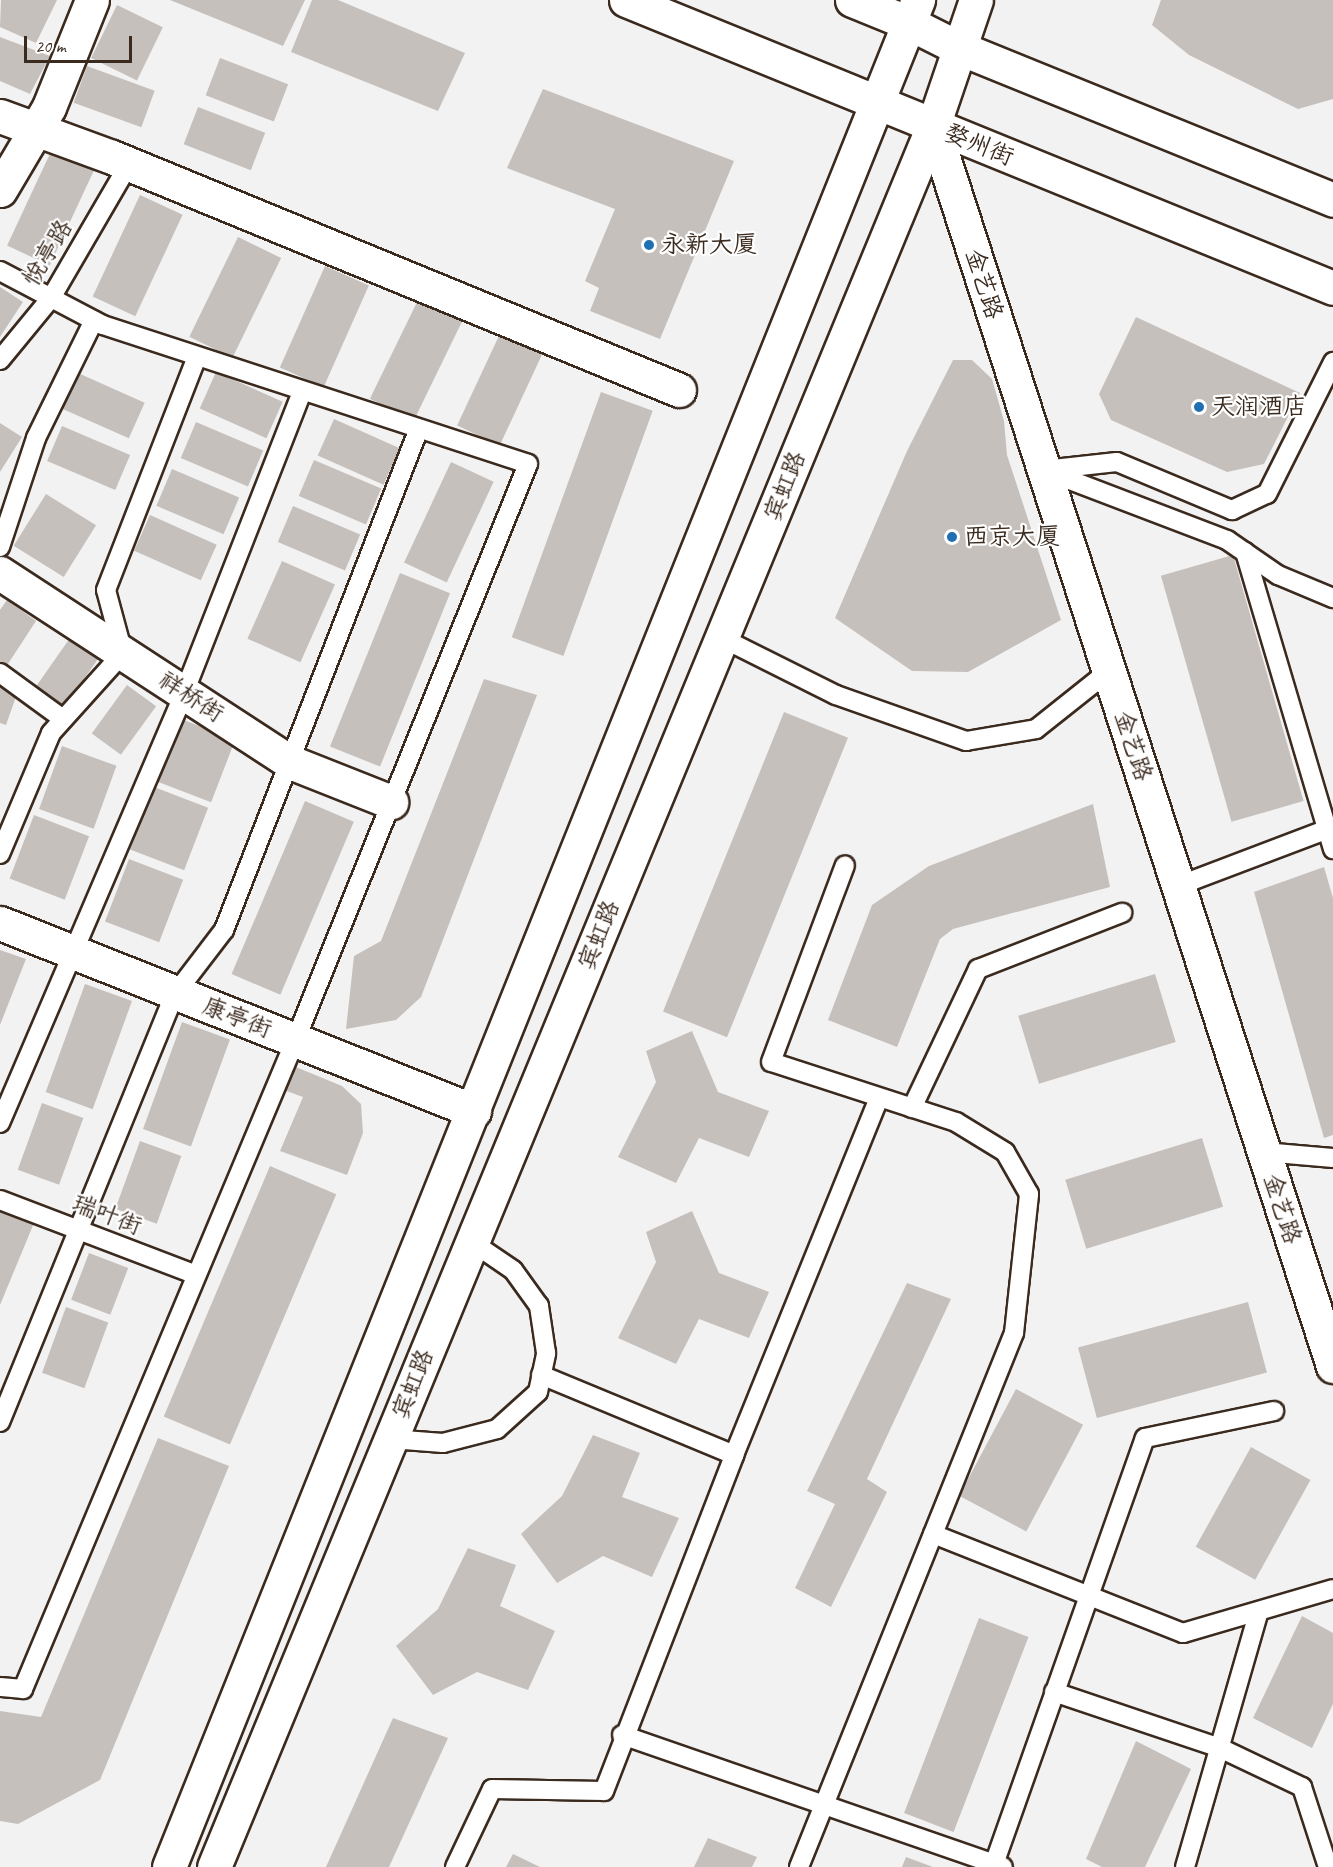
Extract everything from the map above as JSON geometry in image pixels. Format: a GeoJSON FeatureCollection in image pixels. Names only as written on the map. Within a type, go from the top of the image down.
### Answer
{"type":"FeatureCollection","features":[{"type":"Feature","properties":{"kind":"main road"},"geometry":{"type":"LineString","coordinates":[[0,190],[49,107],[92,0]]}},
{"type":"Feature","properties":{"kind":"main road","name":"婺州街"},"geometry":{"type":"LineString","coordinates":[[626,0],[880,101],[933,126],[1333,288]]}},
{"type":"Feature","properties":{"kind":"main road"},"geometry":{"type":"LineString","coordinates":[[852,0],[914,11],[957,47],[1333,200]]}},
{"type":"Feature","properties":{"kind":"main road","name":"宾虹路"},"geometry":{"type":"LineString","coordinates":[[214,1867],[933,126],[957,47],[976,0]]}},
{"type":"Feature","properties":{"kind":"main road","name":"宾虹路"},"geometry":{"type":"LineString","coordinates":[[170,1867],[880,101],[914,11]]}},
{"type":"Feature","properties":{"kind":"main road"},"geometry":{"type":"LineString","coordinates":[[0,117],[129,165],[679,390]]}},
{"type":"Feature","properties":{"kind":"main road","name":"金艺路"},"geometry":{"type":"LineString","coordinates":[[933,126],[1333,1366]]}},
{"type":"Feature","properties":{"kind":"main road","name":"祥桥街"},"geometry":{"type":"LineString","coordinates":[[0,573],[290,762],[391,802]]}},
{"type":"Feature","properties":{"kind":"main road","name":"康亭街"},"geometry":{"type":"LineString","coordinates":[[0,923],[474,1111]]}},
{"type":"Feature","properties":{"kind":"lane","name":"悦亭路"},"geometry":{"type":"LineString","coordinates":[[0,360],[51,298],[129,165]]}},
{"type":"Feature","properties":{"kind":"lane"},"geometry":{"type":"LineString","coordinates":[[0,271],[94,320],[302,392],[528,464],[295,1041],[23,1689],[0,1687]]}},
{"type":"Feature","properties":{"kind":"lane"},"geometry":{"type":"LineString","coordinates":[[0,547],[36,438],[94,320]]}},
{"type":"Feature","properties":{"kind":"lane"},"geometry":{"type":"LineString","coordinates":[[0,854],[51,733],[123,653],[106,590],[197,357]]}},
{"type":"Feature","properties":{"kind":"lane"},"geometry":{"type":"LineString","coordinates":[[1044,470],[1117,462],[1232,510],[1267,494],[1333,362]]}},
{"type":"Feature","properties":{"kind":"lane"},"geometry":{"type":"LineString","coordinates":[[0,1123],[70,952],[184,693],[302,392]]}},
{"type":"Feature","properties":{"kind":"lane"},"geometry":{"type":"LineString","coordinates":[[0,1422],[175,994],[224,930],[418,430]]}},
{"type":"Feature","properties":{"kind":"lane"},"geometry":{"type":"LineString","coordinates":[[1044,470],[1227,540],[1278,575],[1333,598]]}},
{"type":"Feature","properties":{"kind":"lane"},"geometry":{"type":"LineString","coordinates":[[1245,552],[1333,849]]}},
{"type":"Feature","properties":{"kind":"lane"},"geometry":{"type":"LineString","coordinates":[[722,638],[836,695],[966,741],[1036,729],[1109,671]]}},
{"type":"Feature","properties":{"kind":"lane"},"geometry":{"type":"LineString","coordinates":[[0,673],[63,719]]}},
{"type":"Feature","properties":{"kind":"lane"},"geometry":{"type":"LineString","coordinates":[[1178,886],[1328,829]]}},
{"type":"Feature","properties":{"kind":"lane"},"geometry":{"type":"LineString","coordinates":[[800,1867],[1014,1333],[1029,1194],[1005,1152],[956,1122],[771,1062],[845,865]]}},
{"type":"Feature","properties":{"kind":"lane"},"geometry":{"type":"LineString","coordinates":[[912,1108],[978,969],[1122,913]]}},
{"type":"Feature","properties":{"kind":"lane"},"geometry":{"type":"LineString","coordinates":[[455,1867],[492,1788],[604,1791],[622,1735],[879,1098]]}},
{"type":"Feature","properties":{"kind":"lane"},"geometry":{"type":"LineString","coordinates":[[1264,1152],[1333,1158]]}},
{"type":"Feature","properties":{"kind":"lane","name":"瑞叶街"},"geometry":{"type":"LineString","coordinates":[[0,1200],[196,1275]]}},
{"type":"Feature","properties":{"kind":"lane"},"geometry":{"type":"LineString","coordinates":[[391,1439],[443,1443],[497,1429],[538,1392],[546,1353],[539,1306],[513,1270],[472,1242]]}},
{"type":"Feature","properties":{"kind":"lane"},"geometry":{"type":"LineString","coordinates":[[541,1375],[734,1455]]}},
{"type":"Feature","properties":{"kind":"lane"},"geometry":{"type":"LineString","coordinates":[[622,1735],[997,1866],[1054,1692],[1145,1438],[1274,1411]]}},
{"type":"Feature","properties":{"kind":"lane"},"geometry":{"type":"LineString","coordinates":[[933,1534],[1183,1633],[1333,1589]]}},
{"type":"Feature","properties":{"kind":"lane"},"geometry":{"type":"LineString","coordinates":[[1185,1867],[1259,1611]]}},
{"type":"Feature","properties":{"kind":"lane"},"geometry":{"type":"LineString","coordinates":[[1054,1692],[1220,1748],[1302,1787],[1328,1867]]}},
{"type":"Feature","properties":{"kind":"building"},"geometry":{"type":"Polygon","coordinates":[[[1,0],[57,0],[36,43],[0,27],[1,0]]]}},
{"type":"Feature","properties":{"kind":"building"},"geometry":{"type":"Polygon","coordinates":[[[170,0],[305,0],[283,46],[170,0]]]}},
{"type":"Feature","properties":{"kind":"building"},"geometry":{"type":"Polygon","coordinates":[[[312,0],[338,0],[465,53],[438,111],[291,52],[312,0]]]}},
{"type":"Feature","properties":{"kind":"building"},"geometry":{"type":"Polygon","coordinates":[[[1161,0],[1333,0],[1333,99],[1298,109],[1189,55],[1152,25],[1161,0]]]}},
{"type":"Feature","properties":{"kind":"building"},"geometry":{"type":"Polygon","coordinates":[[[117,5],[163,27],[137,80],[91,58],[117,5]]]}},
{"type":"Feature","properties":{"kind":"building"},"geometry":{"type":"Polygon","coordinates":[[[0,37],[50,56],[30,94],[0,81],[0,37]]]}},
{"type":"Feature","properties":{"kind":"building"},"geometry":{"type":"Polygon","coordinates":[[[220,58],[288,84],[274,122],[206,95],[220,58]]]}},
{"type":"Feature","properties":{"kind":"building"},"geometry":{"type":"Polygon","coordinates":[[[87,66],[155,91],[141,127],[74,103],[87,66]]]}},
{"type":"Feature","properties":{"kind":"building","name":"永新大厦"},"geometry":{"type":"Polygon","coordinates":[[[543,89],[734,161],[660,339],[590,311],[599,288],[585,281],[615,209],[507,168],[543,89]]]}},
{"type":"Feature","properties":{"kind":"building"},"geometry":{"type":"Polygon","coordinates":[[[198,107],[265,133],[251,170],[184,144],[198,107]]]}},
{"type":"Feature","properties":{"kind":"building"},"geometry":{"type":"Polygon","coordinates":[[[54,145],[97,165],[50,265],[7,246],[54,145]]]}},
{"type":"Feature","properties":{"kind":"building"},"geometry":{"type":"Polygon","coordinates":[[[140,195],[183,215],[135,316],[93,297],[140,195]]]}},
{"type":"Feature","properties":{"kind":"building"},"geometry":{"type":"Polygon","coordinates":[[[238,237],[281,258],[232,358],[189,337],[238,237]]]}},
{"type":"Feature","properties":{"kind":"building"},"geometry":{"type":"Polygon","coordinates":[[[325,266],[369,286],[324,387],[280,367],[325,266]]]}},
{"type":"Feature","properties":{"kind":"building"},"geometry":{"type":"Polygon","coordinates":[[[0,287],[23,302],[0,337],[0,287]]]}},
{"type":"Feature","properties":{"kind":"building"},"geometry":{"type":"Polygon","coordinates":[[[419,298],[463,319],[414,420],[370,399],[419,298]]]}},
{"type":"Feature","properties":{"kind":"building","name":"天润酒店"},"geometry":{"type":"Polygon","coordinates":[[[1136,317],[1300,393],[1264,464],[1227,472],[1111,420],[1099,394],[1136,317]]]}},
{"type":"Feature","properties":{"kind":"building"},"geometry":{"type":"Polygon","coordinates":[[[504,325],[547,345],[500,445],[457,426],[504,325]]]}},
{"type":"Feature","properties":{"kind":"building","name":"西京大厦"},"geometry":{"type":"Polygon","coordinates":[[[953,360],[972,360],[992,379],[1004,421],[1007,455],[1061,620],[968,672],[912,671],[835,618],[907,451],[953,360]]]}},
{"type":"Feature","properties":{"kind":"building"},"geometry":{"type":"Polygon","coordinates":[[[216,372],[283,402],[266,438],[200,409],[216,372]]]}},
{"type":"Feature","properties":{"kind":"building"},"geometry":{"type":"Polygon","coordinates":[[[78,373],[145,403],[129,438],[62,409],[78,373]]]}},
{"type":"Feature","properties":{"kind":"building"},"geometry":{"type":"Polygon","coordinates":[[[601,392],[653,411],[563,656],[512,637],[601,392]]]}},
{"type":"Feature","properties":{"kind":"building"},"geometry":{"type":"Polygon","coordinates":[[[334,419],[400,448],[384,485],[318,456],[334,419]]]}},
{"type":"Feature","properties":{"kind":"building"},"geometry":{"type":"Polygon","coordinates":[[[196,422],[263,451],[248,486],[181,458],[196,422]]]}},
{"type":"Feature","properties":{"kind":"building"},"geometry":{"type":"Polygon","coordinates":[[[0,423],[22,437],[0,472],[0,423]]]}},
{"type":"Feature","properties":{"kind":"building"},"geometry":{"type":"Polygon","coordinates":[[[62,426],[130,455],[115,490],[47,461],[62,426]]]}},
{"type":"Feature","properties":{"kind":"building"},"geometry":{"type":"Polygon","coordinates":[[[314,460],[381,489],[366,524],[299,496],[314,460]]]}},
{"type":"Feature","properties":{"kind":"building"},"geometry":{"type":"Polygon","coordinates":[[[451,462],[494,482],[447,582],[404,563],[451,462]]]}},
{"type":"Feature","properties":{"kind":"building"},"geometry":{"type":"Polygon","coordinates":[[[172,469],[239,498],[224,534],[156,506],[172,469]]]}},
{"type":"Feature","properties":{"kind":"building"},"geometry":{"type":"Polygon","coordinates":[[[46,494],[96,525],[64,577],[14,546],[46,494]]]}},
{"type":"Feature","properties":{"kind":"building"},"geometry":{"type":"Polygon","coordinates":[[[293,506],[360,535],[345,570],[278,542],[293,506]]]}},
{"type":"Feature","properties":{"kind":"building"},"geometry":{"type":"Polygon","coordinates":[[[150,515],[217,545],[201,580],[134,551],[150,515]]]}},
{"type":"Feature","properties":{"kind":"building"},"geometry":{"type":"Polygon","coordinates":[[[1233,555],[1304,801],[1231,822],[1161,576],[1233,555]]]}},
{"type":"Feature","properties":{"kind":"building"},"geometry":{"type":"Polygon","coordinates":[[[282,561],[335,585],[300,662],[247,639],[282,561]]]}},
{"type":"Feature","properties":{"kind":"building"},"geometry":{"type":"Polygon","coordinates":[[[400,573],[450,593],[380,767],[330,746],[400,573]]]}},
{"type":"Feature","properties":{"kind":"building"},"geometry":{"type":"Polygon","coordinates":[[[7,600],[36,621],[4,670],[0,667],[0,610],[7,600]]]}},
{"type":"Feature","properties":{"kind":"building"},"geometry":{"type":"Polygon","coordinates":[[[70,638],[99,658],[65,706],[36,686],[70,638]]]}},
{"type":"Feature","properties":{"kind":"building"},"geometry":{"type":"Polygon","coordinates":[[[484,679],[537,695],[421,997],[396,1020],[346,1029],[354,956],[381,941],[484,679]]]}},
{"type":"Feature","properties":{"kind":"building"},"geometry":{"type":"Polygon","coordinates":[[[127,685],[156,706],[121,755],[92,734],[127,685]]]}},
{"type":"Feature","properties":{"kind":"building"},"geometry":{"type":"Polygon","coordinates":[[[0,686],[18,691],[6,725],[0,723],[0,686]]]}},
{"type":"Feature","properties":{"kind":"building"},"geometry":{"type":"Polygon","coordinates":[[[784,712],[848,738],[727,1037],[663,1011],[784,712]]]}},
{"type":"Feature","properties":{"kind":"building"},"geometry":{"type":"Polygon","coordinates":[[[181,719],[235,740],[211,802],[157,782],[181,719]]]}},
{"type":"Feature","properties":{"kind":"building"},"geometry":{"type":"Polygon","coordinates":[[[62,746],[117,766],[94,829],[39,809],[62,746]]]}},
{"type":"Feature","properties":{"kind":"building"},"geometry":{"type":"Polygon","coordinates":[[[154,787],[208,808],[184,870],[130,850],[154,787]]]}},
{"type":"Feature","properties":{"kind":"building"},"geometry":{"type":"Polygon","coordinates":[[[305,801],[354,822],[280,995],[232,974],[305,801]]]}},
{"type":"Feature","properties":{"kind":"building"},"geometry":{"type":"Polygon","coordinates":[[[1093,804],[1110,887],[953,929],[940,939],[897,1047],[828,1020],[872,905],[929,866],[1093,804]]]}},
{"type":"Feature","properties":{"kind":"building"},"geometry":{"type":"Polygon","coordinates":[[[34,815],[89,836],[65,900],[10,878],[34,815]]]}},
{"type":"Feature","properties":{"kind":"building"},"geometry":{"type":"Polygon","coordinates":[[[129,859],[183,880],[159,942],[105,922],[129,859]]]}},
{"type":"Feature","properties":{"kind":"building"},"geometry":{"type":"Polygon","coordinates":[[[1324,867],[1333,898],[1333,1135],[1324,1138],[1254,892],[1324,867]]]}},
{"type":"Feature","properties":{"kind":"building"},"geometry":{"type":"Polygon","coordinates":[[[0,950],[26,959],[0,1025],[0,950]]]}},
{"type":"Feature","properties":{"kind":"building"},"geometry":{"type":"Polygon","coordinates":[[[1155,974],[1176,1042],[1039,1084],[1018,1016],[1155,974]]]}},
{"type":"Feature","properties":{"kind":"building"},"geometry":{"type":"Polygon","coordinates":[[[85,984],[132,1001],[93,1109],[46,1092],[85,984]]]}},
{"type":"Feature","properties":{"kind":"building"},"geometry":{"type":"Polygon","coordinates":[[[182,1022],[230,1039],[191,1147],[143,1129],[182,1022]]]}},
{"type":"Feature","properties":{"kind":"building"},"geometry":{"type":"Polygon","coordinates":[[[692,1031],[718,1092],[769,1111],[749,1157],[699,1138],[676,1183],[618,1157],[656,1082],[646,1051],[692,1031]]]}},
{"type":"Feature","properties":{"kind":"building"},"geometry":{"type":"Polygon","coordinates":[[[291,1065],[342,1086],[361,1104],[363,1133],[347,1175],[280,1151],[303,1097],[281,1089],[291,1065]]]}},
{"type":"Feature","properties":{"kind":"building"},"geometry":{"type":"Polygon","coordinates":[[[42,1103],[83,1118],[59,1185],[18,1170],[42,1103]]]}},
{"type":"Feature","properties":{"kind":"building"},"geometry":{"type":"Polygon","coordinates":[[[1202,1138],[1223,1207],[1086,1249],[1065,1180],[1202,1138]]]}},
{"type":"Feature","properties":{"kind":"building"},"geometry":{"type":"Polygon","coordinates":[[[140,1141],[181,1156],[157,1224],[115,1209],[140,1141]]]}},
{"type":"Feature","properties":{"kind":"building"},"geometry":{"type":"Polygon","coordinates":[[[270,1166],[336,1194],[230,1445],[164,1416],[270,1166]]]}},
{"type":"Feature","properties":{"kind":"building"},"geometry":{"type":"Polygon","coordinates":[[[0,1211],[34,1223],[0,1305],[0,1211]]]}},
{"type":"Feature","properties":{"kind":"building"},"geometry":{"type":"Polygon","coordinates":[[[692,1211],[719,1273],[769,1292],[749,1338],[699,1319],[676,1364],[618,1338],[656,1262],[646,1232],[692,1211]]]}},
{"type":"Feature","properties":{"kind":"building"},"geometry":{"type":"Polygon","coordinates":[[[89,1253],[128,1268],[110,1315],[71,1300],[89,1253]]]}},
{"type":"Feature","properties":{"kind":"building"},"geometry":{"type":"Polygon","coordinates":[[[907,1283],[951,1299],[867,1479],[887,1492],[831,1607],[795,1588],[835,1504],[807,1491],[907,1283]]]}},
{"type":"Feature","properties":{"kind":"building"},"geometry":{"type":"Polygon","coordinates":[[[1248,1302],[1267,1373],[1097,1418],[1078,1348],[1248,1302]]]}},
{"type":"Feature","properties":{"kind":"building"},"geometry":{"type":"Polygon","coordinates":[[[66,1307],[108,1322],[84,1388],[42,1373],[66,1307]]]}},
{"type":"Feature","properties":{"kind":"building"},"geometry":{"type":"Polygon","coordinates":[[[1016,1389],[1083,1425],[1026,1532],[959,1496],[1016,1389]]]}},
{"type":"Feature","properties":{"kind":"building"},"geometry":{"type":"Polygon","coordinates":[[[593,1435],[640,1453],[622,1497],[679,1518],[652,1577],[603,1556],[557,1583],[521,1534],[562,1496],[593,1435]]]}},
{"type":"Feature","properties":{"kind":"building"},"geometry":{"type":"Polygon","coordinates":[[[158,1438],[229,1466],[100,1780],[18,1824],[0,1821],[0,1711],[41,1717],[158,1438]]]}},
{"type":"Feature","properties":{"kind":"building"},"geometry":{"type":"Polygon","coordinates":[[[1251,1447],[1310,1480],[1255,1580],[1196,1547],[1251,1447]]]}},
{"type":"Feature","properties":{"kind":"building"},"geometry":{"type":"Polygon","coordinates":[[[468,1548],[516,1565],[500,1606],[555,1631],[528,1690],[477,1672],[433,1695],[396,1646],[438,1609],[468,1548]]]}},
{"type":"Feature","properties":{"kind":"building"},"geometry":{"type":"Polygon","coordinates":[[[1302,1616],[1333,1633],[1333,1704],[1312,1748],[1253,1718],[1302,1616]]]}},
{"type":"Feature","properties":{"kind":"building"},"geometry":{"type":"Polygon","coordinates":[[[979,1618],[1028,1637],[954,1832],[904,1813],[979,1618]]]}},
{"type":"Feature","properties":{"kind":"building"},"geometry":{"type":"Polygon","coordinates":[[[393,1718],[448,1738],[389,1867],[326,1867],[393,1718]]]}},
{"type":"Feature","properties":{"kind":"building"},"geometry":{"type":"Polygon","coordinates":[[[1136,1741],[1191,1769],[1145,1867],[1102,1867],[1086,1859],[1136,1741]]]}},
{"type":"Feature","properties":{"kind":"building"},"geometry":{"type":"Polygon","coordinates":[[[708,1838],[757,1857],[752,1867],[694,1867],[708,1838]]]}},
{"type":"Feature","properties":{"kind":"building"},"geometry":{"type":"Polygon","coordinates":[[[513,1854],[540,1867],[506,1867],[513,1854]]]}},
{"type":"Feature","properties":{"kind":"building"},"geometry":{"type":"Polygon","coordinates":[[[906,1857],[933,1867],[902,1867],[906,1857]]]}},
{"type":"Feature","properties":{"kind":"place","name":"永新大厦"},"geometry":{"type":"Point","coordinates":[649,245]}},
{"type":"Feature","properties":{"kind":"place","name":"天润酒店"},"geometry":{"type":"Point","coordinates":[1199,407]}},
{"type":"Feature","properties":{"kind":"place","name":"西京大厦"},"geometry":{"type":"Point","coordinates":[952,537]}}]}
